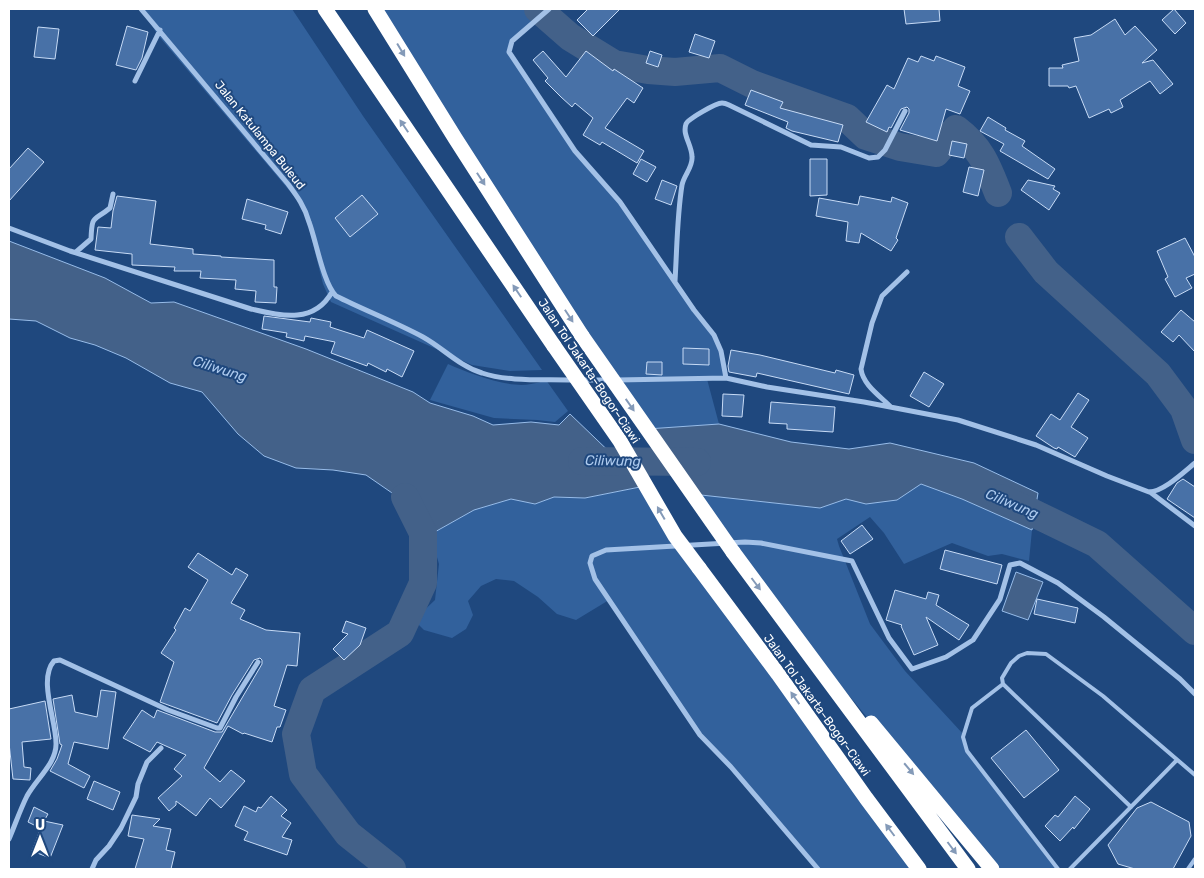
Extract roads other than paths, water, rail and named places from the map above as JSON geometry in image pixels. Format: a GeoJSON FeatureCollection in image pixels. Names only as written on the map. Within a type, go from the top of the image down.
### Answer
{"type":"FeatureCollection","features":[{"type":"Feature","properties":{"kind":"highway","name":"Jalan Tol Jakarta–Bogor–Ciawi"},"geometry":{"type":"LineString","coordinates":[[325,9],[620,441],[674,536],[778,674],[919,869]]}},
{"type":"Feature","properties":{"kind":"highway","name":"Jalan Tol Jakarta–Bogor–Ciawi"},"geometry":{"type":"LineString","coordinates":[[375,9],[454,138],[582,336],[733,552],[968,869]]}},
{"type":"Feature","properties":{"kind":"highway"},"geometry":{"type":"LineString","coordinates":[[819,668],[829,674],[842,687],[992,869]]}},
{"type":"Feature","properties":{"kind":"street","name":"Jalan Katulampa Buleud"},"geometry":{"type":"LineString","coordinates":[[142,9],[300,200],[309,220],[332,292]]}},
{"type":"Feature","properties":{"kind":"street"},"geometry":{"type":"LineString","coordinates":[[549,9],[512,41],[509,52],[575,150],[620,202],[714,335],[721,351],[726,378]]}},
{"type":"Feature","properties":{"kind":"street"},"geometry":{"type":"LineString","coordinates":[[135,81],[160,30]]}},
{"type":"Feature","properties":{"kind":"street"},"geometry":{"type":"LineString","coordinates":[[675,281],[682,182],[692,164],[690,145],[685,135],[685,124],[689,118],[721,103],[748,114],[811,146],[841,147],[869,158],[878,157],[885,150],[905,111]]}},
{"type":"Feature","properties":{"kind":"street"},"geometry":{"type":"LineString","coordinates":[[76,252],[91,239],[94,218],[110,208],[113,194]]}},
{"type":"Feature","properties":{"kind":"street"},"geometry":{"type":"LineString","coordinates":[[9,228],[76,252],[252,309],[270,313],[308,314],[321,307],[332,292],[424,338],[467,367],[494,377],[639,380],[726,378],[767,387],[892,407],[958,420],[1036,445],[1149,492],[1195,526]]}},
{"type":"Feature","properties":{"kind":"street"},"geometry":{"type":"LineString","coordinates":[[892,407],[871,388],[862,376],[861,369],[872,323],[882,296],[907,272]]}},
{"type":"Feature","properties":{"kind":"street"},"geometry":{"type":"LineString","coordinates":[[1149,492],[1164,487],[1195,463]]}},
{"type":"Feature","properties":{"kind":"street"},"geometry":{"type":"LineString","coordinates":[[818,869],[731,767],[700,735],[596,579],[590,563],[592,556],[606,550],[745,542],[761,543],[852,561],[890,638],[912,669],[946,657],[973,640],[1000,599],[1010,564],[1020,562],[1058,583],[1104,616],[1180,679],[1195,694]]}},
{"type":"Feature","properties":{"kind":"street"},"geometry":{"type":"LineString","coordinates":[[9,839],[28,795],[54,758],[56,750],[55,725],[47,688],[50,669],[54,661],[64,662],[161,707],[217,728],[220,728],[236,697],[258,662]]}},
{"type":"Feature","properties":{"kind":"street"},"geometry":{"type":"LineString","coordinates":[[92,869],[96,860],[121,828],[136,797],[138,784],[147,762],[161,748]]}},
{"type":"Feature","properties":{"kind":"lane"},"geometry":{"type":"LineString","coordinates":[[1131,807],[1003,684],[1002,678],[1011,662],[1027,653],[1046,654],[1103,696],[1195,775]]}},
{"type":"Feature","properties":{"kind":"lane"},"geometry":{"type":"LineString","coordinates":[[1003,684],[972,708],[963,737],[964,743],[967,751],[1058,869]]}},
{"type":"Feature","properties":{"kind":"lane"},"geometry":{"type":"LineString","coordinates":[[1070,869],[1177,760]]}},
{"type":"Feature","properties":{"kind":"lane"},"geometry":{"type":"LineString","coordinates":[[1188,869],[1195,859]]}},
{"type":"Feature","properties":{"kind":"lane"},"geometry":{"type":"LineString","coordinates":[[992,869],[999,869]]}},
{"type":"Feature","properties":{"kind":"water"},"geometry":{"type":"Polygon","coordinates":[[[530,9],[548,9],[565,23],[566,30],[560,35],[530,9]]]}},
{"type":"Feature","properties":{"kind":"water"},"geometry":{"type":"Polygon","coordinates":[[[9,241],[105,278],[151,303],[174,302],[306,349],[413,392],[430,403],[473,416],[493,425],[531,422],[559,425],[570,414],[645,486],[585,498],[554,497],[535,504],[511,499],[474,510],[433,533],[418,529],[395,495],[366,475],[333,470],[296,468],[264,456],[238,434],[202,392],[170,383],[126,358],[95,345],[70,338],[36,321],[9,319],[9,241]]]}},
{"type":"Feature","properties":{"kind":"water"},"geometry":{"type":"Polygon","coordinates":[[[719,424],[791,442],[849,449],[890,443],[974,463],[1038,493],[1032,530],[962,499],[921,484],[897,500],[866,504],[846,499],[820,508],[692,494],[647,429],[719,424]]]}},
{"type":"Feature","properties":{"kind":"water"},"geometry":{"type":"Polygon","coordinates":[[[1016,572],[1043,582],[1028,620],[1002,611],[1016,572]]]}},
{"type":"Feature","properties":{"kind":"waterway"},"geometry":{"type":"LineString","coordinates":[[538,9],[570,37],[614,64],[648,70],[675,72],[720,68],[752,84],[847,118],[866,136],[900,147],[936,153],[956,129],[977,150],[998,193]]}},
{"type":"Feature","properties":{"kind":"waterway"},"geometry":{"type":"LineString","coordinates":[[1019,237],[1046,272],[1158,374],[1184,409],[1195,440]]}},
{"type":"Feature","properties":{"kind":"waterway","name":"Ciliwung"},"geometry":{"type":"LineString","coordinates":[[582,461],[697,462]]}},
{"type":"Feature","properties":{"kind":"waterway"},"geometry":{"type":"LineString","coordinates":[[392,869],[348,834],[303,774],[296,734],[312,690],[400,633],[423,583],[423,533],[405,497]]}},
{"type":"Feature","properties":{"kind":"waterway","name":"Ciliwung"},"geometry":{"type":"LineString","coordinates":[[1000,498],[1097,544],[1195,631]]}}]}
